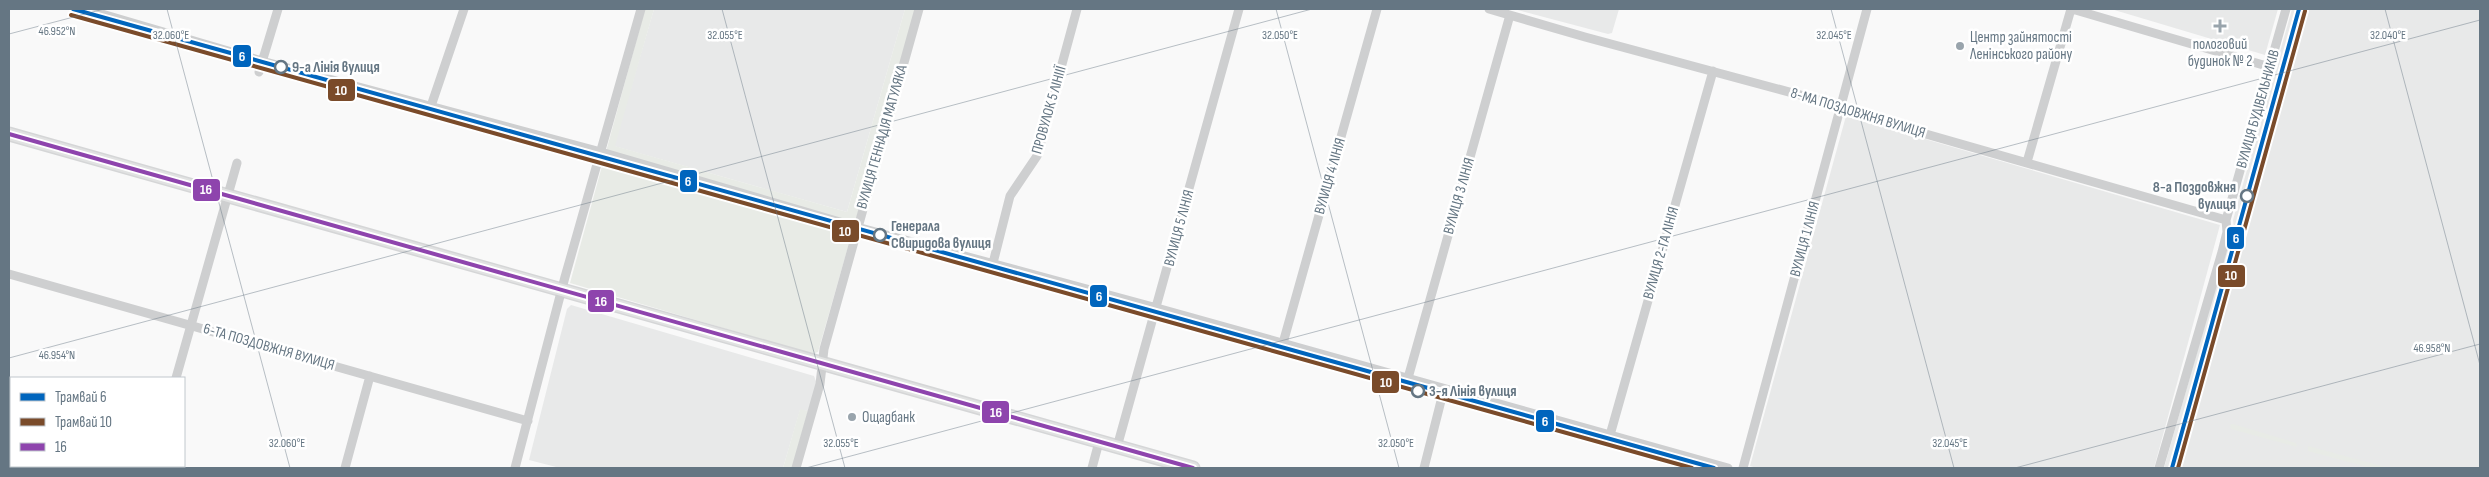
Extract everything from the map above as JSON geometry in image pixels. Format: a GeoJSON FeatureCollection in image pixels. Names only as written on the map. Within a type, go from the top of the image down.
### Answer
{"type":"FeatureCollection","features":[{"type":"Feature","properties":{"kind":"main road"},"geometry":{"type":"LineString","coordinates":[[9,134],[823,362],[1193,468]]}},
{"type":"Feature","properties":{"kind":"street"},"geometry":{"type":"LineString","coordinates":[[85,9],[107,12],[262,61],[601,152],[857,227],[1157,308],[1728,468]]}},
{"type":"Feature","properties":{"kind":"street"},"geometry":{"type":"LineString","coordinates":[[259,72],[278,9]]}},
{"type":"Feature","properties":{"kind":"street"},"geometry":{"type":"LineString","coordinates":[[431,106],[464,9]]}},
{"type":"Feature","properties":{"kind":"street"},"geometry":{"type":"LineString","coordinates":[[515,468],[562,289],[641,9]]}},
{"type":"Feature","properties":{"kind":"street","name":"ВУЛИЦЯ ГЕННАДІЯ МАТУЛЯКА"},"geometry":{"type":"LineString","coordinates":[[796,468],[820,384],[824,349],[919,9]]}},
{"type":"Feature","properties":{"kind":"street","name":"ПРОВУЛОК 5 ЛІНІІЇ"},"geometry":{"type":"LineString","coordinates":[[993,263],[1010,196],[1037,156],[1077,9]]}},
{"type":"Feature","properties":{"kind":"street","name":"ВУЛИЦЯ 5 ЛІНІЯ"},"geometry":{"type":"LineString","coordinates":[[1117,447],[1239,9]]}},
{"type":"Feature","properties":{"kind":"street","name":"ВУЛИЦЯ 4 ЛІНІЯ"},"geometry":{"type":"LineString","coordinates":[[1283,343],[1376,9]]}},
{"type":"Feature","properties":{"kind":"street","name":"8-МА ПОЗДОВЖНЯ ВУЛИЦЯ"},"geometry":{"type":"LineString","coordinates":[[1489,9],[1841,106],[1884,122],[2226,220]]}},
{"type":"Feature","properties":{"kind":"street","name":"ВУЛИЦЯ 1 ЛІНІЯ"},"geometry":{"type":"LineString","coordinates":[[1743,468],[1867,9]]}},
{"type":"Feature","properties":{"kind":"street"},"geometry":{"type":"LineString","coordinates":[[2027,162],[2071,9],[2270,67]]}},
{"type":"Feature","properties":{"kind":"street","name":"ВУЛИЦЯ БУДІВЕЛЬНИКІВ"},"geometry":{"type":"LineString","coordinates":[[2159,468],[2222,252],[2227,232],[2226,220],[2286,9]]}},
{"type":"Feature","properties":{"kind":"street","name":"ВУЛИЦЯ 3 ЛІНІЯ"},"geometry":{"type":"LineString","coordinates":[[1408,378],[1510,15]]}},
{"type":"Feature","properties":{"kind":"street","name":"ВУЛИЦЯ 2-ГА ЛІНІЯ"},"geometry":{"type":"LineString","coordinates":[[1610,435],[1713,71]]}},
{"type":"Feature","properties":{"kind":"street"},"geometry":{"type":"LineString","coordinates":[[176,377],[237,163]]}},
{"type":"Feature","properties":{"kind":"street","name":"6-ТА ПОЗДОВЖНЯ ВУЛИЦЯ"},"geometry":{"type":"LineString","coordinates":[[9,274],[528,421]]}},
{"type":"Feature","properties":{"kind":"street"},"geometry":{"type":"LineString","coordinates":[[345,468],[370,376]]}},
{"type":"Feature","properties":{"kind":"street"},"geometry":{"type":"LineString","coordinates":[[1424,468],[1444,389]]}},
{"type":"Feature","properties":{"kind":"street"},"geometry":{"type":"LineString","coordinates":[[1092,468],[1099,442]]}},
{"type":"Feature","properties":{"kind":"shaded area"},"geometry":{"type":"Polygon","coordinates":[[[645,9],[654,9],[615,146],[847,212],[905,9],[916,9],[818,352],[812,354],[570,283],[645,9]]]}},
{"type":"Feature","properties":{"kind":"shaded area"},"geometry":{"type":"Polygon","coordinates":[[[654,9],[905,9],[847,212],[614,146],[654,9]]]}},
{"type":"Feature","properties":{"kind":"shaded area"},"geometry":{"type":"Polygon","coordinates":[[[1514,9],[1619,9],[1612,33],[1608,34],[1514,9]]]}},
{"type":"Feature","properties":{"kind":"shaded area","name":"пологовий будинок № 2"},"geometry":{"type":"Polygon","coordinates":[[[2111,9],[2278,9],[2265,55],[2111,9]]]}},
{"type":"Feature","properties":{"kind":"shaded area"},"geometry":{"type":"Polygon","coordinates":[[[2292,9],[2480,9],[2480,468],[2164,468],[2227,247],[2230,242],[2242,243],[2245,234],[2234,228],[2233,220],[2292,9]]]}},
{"type":"Feature","properties":{"kind":"shaded area"},"geometry":{"type":"Polygon","coordinates":[[[1846,116],[2220,225],[2154,468],[1757,468],[1750,466],[1846,116]]]}},
{"type":"Feature","properties":{"kind":"shaded area"},"geometry":{"type":"Polygon","coordinates":[[[571,305],[814,376],[817,384],[808,411],[800,410],[783,468],[560,468],[529,460],[567,309],[571,305]]]}},
{"type":"Feature","properties":{"kind":"shaded area"},"geometry":{"type":"Polygon","coordinates":[[[800,409],[808,411],[792,468],[783,468],[800,409]]]}},
{"type":"Feature","properties":{"kind":"shaded area"},"geometry":{"type":"Polygon","coordinates":[[[2233,424],[2296,443],[2297,447],[2231,429],[2230,425],[2233,424]]]}},
{"type":"Feature","properties":{"kind":"shaded area"},"geometry":{"type":"Polygon","coordinates":[[[2308,446],[2389,468],[2371,468],[2308,451],[2308,446]]]}},
{"type":"Feature","properties":{"kind":"tram line","name":"6"},"geometry":{"type":"LineString","coordinates":[[73,9],[1714,468]]}},
{"type":"Feature","properties":{"kind":"tram line","name":"6"},"geometry":{"type":"LineString","coordinates":[[2172,468],[2299,9]]}},
{"type":"Feature","properties":{"kind":"tram line","name":"10"},"geometry":{"type":"LineString","coordinates":[[2178,468],[2305,11]]}},
{"type":"Feature","properties":{"kind":"tram line","name":"10"},"geometry":{"type":"LineString","coordinates":[[71,15],[1692,468]]}},
{"type":"Feature","properties":{"kind":"transit line","name":"16"},"geometry":{"type":"LineString","coordinates":[[9,134],[1193,468]]}},
{"type":"Feature","properties":{"kind":"place","name":"пологовий будинок № 2"},"geometry":{"type":"Point","coordinates":[2220,26]}},
{"type":"Feature","properties":{"kind":"place","name":"Центр зайнятості Ленінського району"},"geometry":{"type":"Point","coordinates":[1960,46]}},
{"type":"Feature","properties":{"kind":"place","name":"9-а Лінія вулиця"},"geometry":{"type":"Point","coordinates":[281,67]}},
{"type":"Feature","properties":{"kind":"place","name":"8-а Поздовжня вулиця"},"geometry":{"type":"Point","coordinates":[2247,196]}},
{"type":"Feature","properties":{"kind":"place","name":"Генерала Свиридова вулиця"},"geometry":{"type":"Point","coordinates":[880,235]}},
{"type":"Feature","properties":{"kind":"place","name":"3-я Лінія вулиця"},"geometry":{"type":"Point","coordinates":[1418,391]}},
{"type":"Feature","properties":{"kind":"place","name":"Ощадбанк"},"geometry":{"type":"Point","coordinates":[852,417]}}]}
